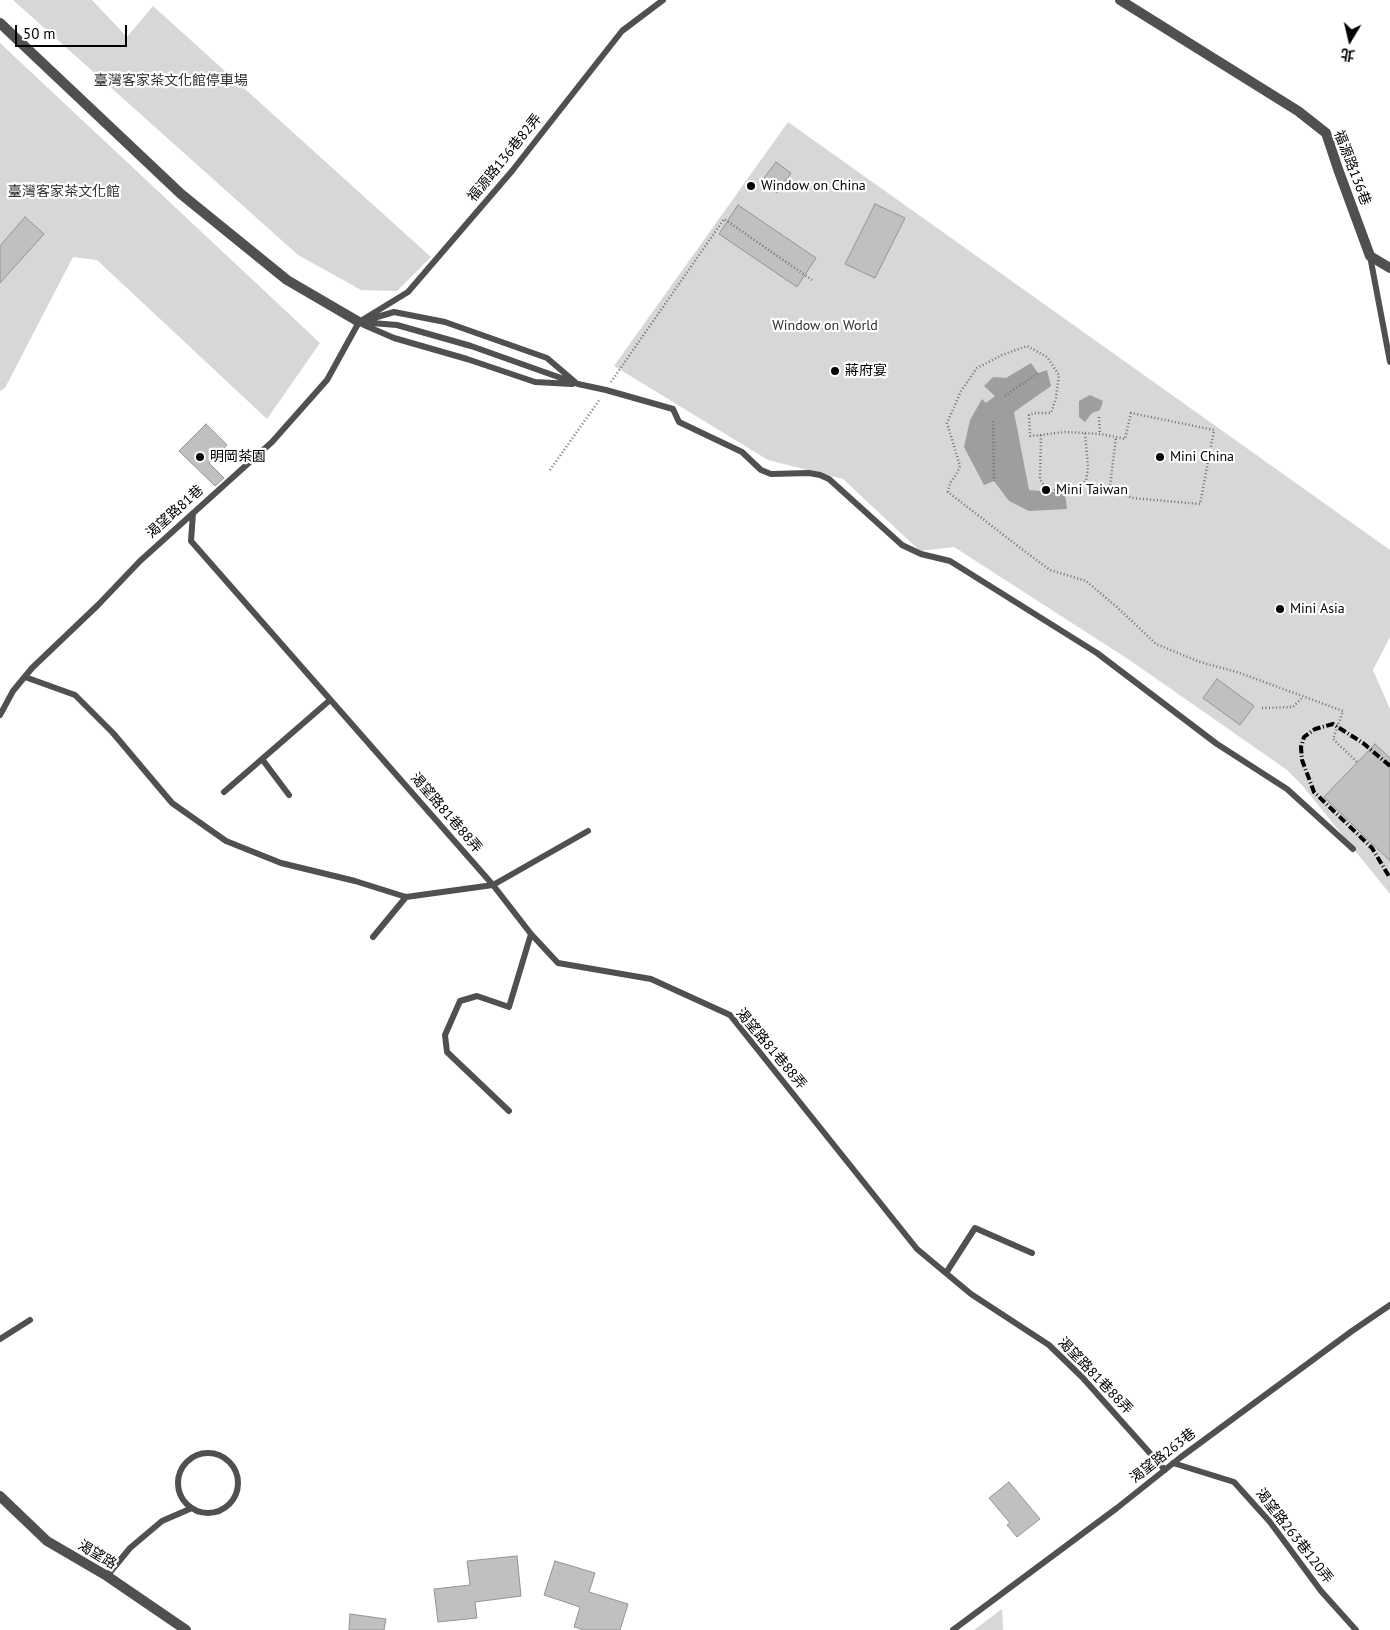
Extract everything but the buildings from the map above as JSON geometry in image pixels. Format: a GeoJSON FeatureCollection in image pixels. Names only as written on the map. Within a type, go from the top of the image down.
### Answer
{"type":"FeatureCollection","features":[{"type":"Feature","properties":{"kind":"street","name":"福源路136巷"},"geometry":{"type":"LineString","coordinates":[[1120,0],[1298,111],[1326,133],[1370,256]]}},
{"type":"Feature","properties":{"kind":"street"},"geometry":{"type":"LineString","coordinates":[[0,23],[181,194],[287,280],[359,322]]}},
{"type":"Feature","properties":{"kind":"street"},"geometry":{"type":"LineString","coordinates":[[1370,256],[1390,268]]}},
{"type":"Feature","properties":{"kind":"street","name":"渴望路"},"geometry":{"type":"LineString","coordinates":[[0,1496],[47,1542],[107,1576],[186,1630]]}},
{"type":"Feature","properties":{"kind":"lane","name":"福源路136巷82弄"},"geometry":{"type":"LineString","coordinates":[[359,322],[408,292],[512,171],[622,31],[663,0]]}},
{"type":"Feature","properties":{"kind":"lane","name":"福源路136巷"},"geometry":{"type":"LineString","coordinates":[[1370,256],[1390,362]]}},
{"type":"Feature","properties":{"kind":"lane"},"geometry":{"type":"LineString","coordinates":[[359,322],[394,312],[445,322],[547,358],[578,384]]}},
{"type":"Feature","properties":{"kind":"lane"},"geometry":{"type":"LineString","coordinates":[[359,322],[396,325],[443,338],[578,384],[673,409],[679,422],[742,452],[761,470],[771,474],[809,473],[828,479],[902,545],[921,554],[950,561],[1097,653],[1217,744],[1287,789],[1353,849]]}},
{"type":"Feature","properties":{"kind":"lane"},"geometry":{"type":"LineString","coordinates":[[359,322],[394,338],[467,359],[535,382],[578,384]]}},
{"type":"Feature","properties":{"kind":"lane","name":"渴望路81巷"},"geometry":{"type":"LineString","coordinates":[[0,715],[13,691],[25,677],[140,561],[272,442],[327,380],[359,322]]}},
{"type":"Feature","properties":{"kind":"lane","name":"渴望路81巷88弄"},"geometry":{"type":"LineString","coordinates":[[194,512],[191,541],[558,963],[650,979],[730,1015],[917,1249],[971,1294],[1049,1345],[1082,1377],[1165,1470]]}},
{"type":"Feature","properties":{"kind":"lane"},"geometry":{"type":"LineString","coordinates":[[25,677],[75,695],[113,733],[172,803],[226,841],[281,863],[355,881],[406,897],[493,886],[588,831]]}},
{"type":"Feature","properties":{"kind":"lane"},"geometry":{"type":"LineString","coordinates":[[224,792],[330,700]]}},
{"type":"Feature","properties":{"kind":"lane"},"geometry":{"type":"LineString","coordinates":[[262,760],[289,795]]}},
{"type":"Feature","properties":{"kind":"lane"},"geometry":{"type":"LineString","coordinates":[[373,937],[406,897]]}},
{"type":"Feature","properties":{"kind":"lane"},"geometry":{"type":"LineString","coordinates":[[510,1111],[447,1052],[446,1035],[460,1001],[477,996],[509,1007],[531,934]]}},
{"type":"Feature","properties":{"kind":"lane"},"geometry":{"type":"LineString","coordinates":[[946,1273],[975,1228],[1032,1253]]}},
{"type":"Feature","properties":{"kind":"lane","name":"渴望路263巷"},"geometry":{"type":"LineString","coordinates":[[953,1630],[1173,1463],[1390,1305]]}},
{"type":"Feature","properties":{"kind":"lane"},"geometry":{"type":"LineString","coordinates":[[0,1340],[30,1320]]}},
{"type":"Feature","properties":{"kind":"lane"},"geometry":{"type":"LineString","coordinates":[[107,1576],[130,1548],[162,1522],[192,1508],[201,1512],[211,1513],[221,1510],[230,1504],[236,1496],[239,1487],[238,1477],[235,1467],[220,1454],[200,1453],[191,1458],[179,1474],[180,1493],[185,1502],[192,1508]]}},
{"type":"Feature","properties":{"kind":"lane","name":"渴望路263巷120弄"},"geometry":{"type":"LineString","coordinates":[[1173,1463],[1234,1482],[1270,1522],[1321,1591],[1356,1630]]}},
{"type":"Feature","properties":{"kind":"path"},"geometry":{"type":"LineString","coordinates":[[550,470],[724,218],[812,280]]}},
{"type":"Feature","properties":{"kind":"path"},"geometry":{"type":"LineString","coordinates":[[1116,437],[1110,487],[1132,498],[1200,504],[1214,430],[1131,413],[1125,439],[1116,437],[1100,434],[1085,432],[1030,436],[1030,415],[1051,413],[1056,398],[1059,375],[1047,357],[1027,346],[1002,354],[977,368],[961,391],[947,423],[960,466],[950,483],[948,492],[1050,570],[1086,581],[1156,644],[1200,662],[1237,672],[1343,710],[1333,740],[1357,762]]}},
{"type":"Feature","properties":{"kind":"path"},"geometry":{"type":"LineString","coordinates":[[1005,396],[1038,373]]}},
{"type":"Feature","properties":{"kind":"path"},"geometry":{"type":"LineString","coordinates":[[1099,418],[1100,434]]}},
{"type":"Feature","properties":{"kind":"path"},"geometry":{"type":"LineString","coordinates":[[993,421],[994,481]]}},
{"type":"Feature","properties":{"kind":"path"},"geometry":{"type":"LineString","coordinates":[[1041,435],[1040,479],[1045,487],[1054,490],[1078,486],[1086,481],[1088,467],[1085,432]]}},
{"type":"Feature","properties":{"kind":"path"},"geometry":{"type":"LineString","coordinates":[[1262,708],[1293,707],[1304,696]]}},
{"type":"Feature","properties":{"kind":"green space","name":"臺灣客家茶文化館停車場"},"geometry":{"type":"Polygon","coordinates":[[[13,0],[92,0],[127,37],[153,6],[431,257],[397,291],[361,290],[298,255],[13,0]]]}},
{"type":"Feature","properties":{"kind":"green space","name":"臺灣客家茶文化館"},"geometry":{"type":"Polygon","coordinates":[[[0,43],[320,343],[267,419],[97,260],[73,257],[5,388],[0,391],[0,43]]]}},
{"type":"Feature","properties":{"kind":"green space","name":"Window on World"},"geometry":{"type":"Polygon","coordinates":[[[788,122],[1390,550],[1390,637],[1373,670],[1390,709],[1390,894],[1302,785],[1287,770],[1131,661],[954,547],[920,551],[843,479],[768,460],[614,366],[788,122]]]}},
{"type":"Feature","properties":{"kind":"green space"},"geometry":{"type":"Polygon","coordinates":[[[1002,1609],[1003,1630],[974,1630],[1002,1609]]]}},
{"type":"Feature","properties":{"kind":"shaded area"},"geometry":{"type":"Polygon","coordinates":[[[1031,363],[1038,373],[1047,370],[1051,386],[1014,412],[1029,490],[1065,493],[1067,509],[1029,511],[1009,501],[994,481],[984,485],[964,447],[970,420],[982,399],[986,403],[995,396],[984,386],[993,377],[1006,378],[1031,363]]]}},
{"type":"Feature","properties":{"kind":"shaded area"},"geometry":{"type":"Polygon","coordinates":[[[1090,395],[1103,401],[1100,410],[1092,413],[1085,422],[1079,417],[1079,401],[1090,395]]]}},
{"type":"Feature","properties":{"kind":"railway"},"geometry":{"type":"LineString","coordinates":[[1390,766],[1363,743],[1333,724],[1315,729],[1304,737],[1301,747],[1302,760],[1314,792],[1372,848],[1390,878]]}},
{"type":"Feature","properties":{"kind":"place","name":"Window on China"},"geometry":{"type":"Point","coordinates":[751,186]}},
{"type":"Feature","properties":{"kind":"place","name":"蔣府宴"},"geometry":{"type":"Point","coordinates":[835,371]}},
{"type":"Feature","properties":{"kind":"place","name":"明岡茶園"},"geometry":{"type":"Point","coordinates":[200,457]}},
{"type":"Feature","properties":{"kind":"place","name":"Mini China"},"geometry":{"type":"Point","coordinates":[1160,457]}},
{"type":"Feature","properties":{"kind":"place","name":"Mini Taiwan"},"geometry":{"type":"Point","coordinates":[1046,490]}},
{"type":"Feature","properties":{"kind":"place","name":"Mini Asia"},"geometry":{"type":"Point","coordinates":[1280,609]}}]}
